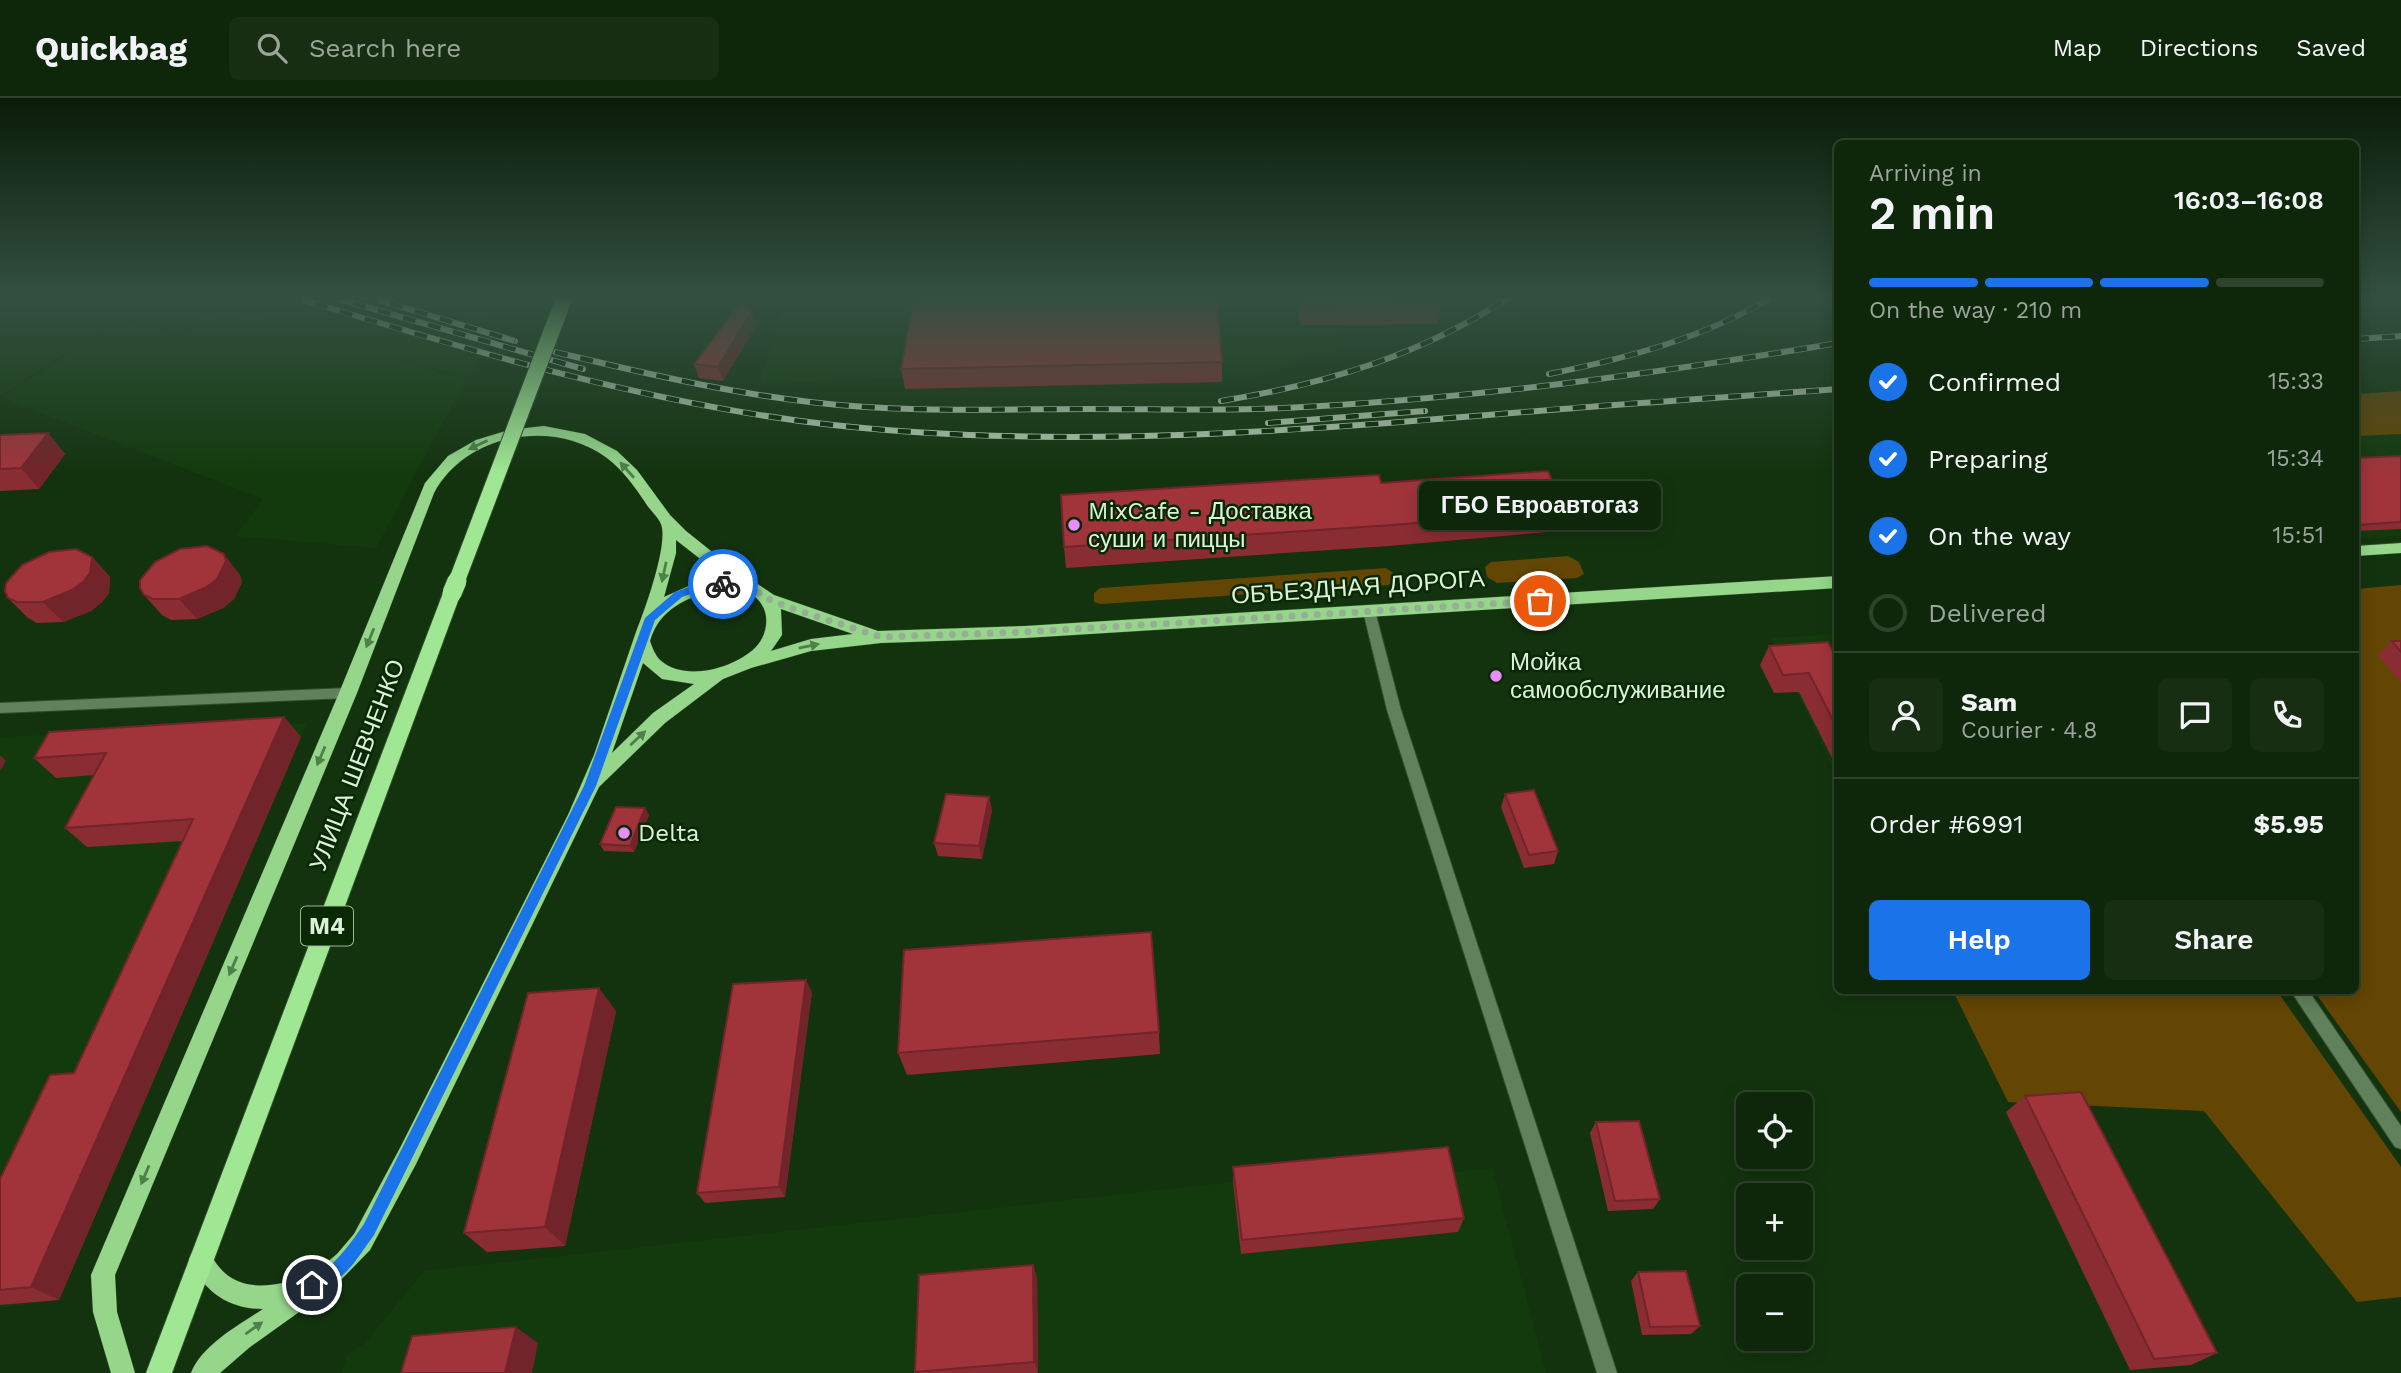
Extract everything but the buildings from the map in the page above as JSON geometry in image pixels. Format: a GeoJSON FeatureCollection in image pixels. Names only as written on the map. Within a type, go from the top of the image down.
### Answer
{"type":"FeatureCollection","features":[{"type":"Feature","properties":{"kind":"highway","name":"УЛИЦА ШЕВЧЕНКО"},"geometry":{"type":"LineString","coordinates":[[159,1373],[542,356]]}},
{"type":"Feature","properties":{"kind":"main road"},"geometry":{"type":"LineString","coordinates":[[122,1373],[113,1333],[102,1305],[103,1275],[348,693],[432,482],[451,460],[468,449],[498,437],[527,430],[552,431],[575,436],[606,451],[625,466],[670,524],[719,567],[768,599],[881,637]]}},
{"type":"Feature","properties":{"kind":"main road"},"geometry":{"type":"LineString","coordinates":[[203,1373],[216,1357],[251,1329],[329,1278],[353,1255],[369,1230],[590,786],[650,618],[668,554],[670,524]]}},
{"type":"Feature","properties":{"kind":"main road"},"geometry":{"type":"LineString","coordinates":[[2359,551],[2401,548]]}},
{"type":"Feature","properties":{"kind":"main road","name":"ОБЪЕЗДНАЯ ДОРОГА"},"geometry":{"type":"LineString","coordinates":[[743,665],[811,645],[881,637],[1025,632],[1834,582]]}},
{"type":"Feature","properties":{"kind":"main road"},"geometry":{"type":"LineString","coordinates":[[650,618],[667,601],[691,589],[716,584],[752,588]]}},
{"type":"Feature","properties":{"kind":"main road"},"geometry":{"type":"LineString","coordinates":[[590,786],[659,718],[719,675],[743,665],[759,653],[774,632],[776,618],[768,599]]}},
{"type":"Feature","properties":{"kind":"main road"},"geometry":{"type":"LineString","coordinates":[[642,642],[646,656],[657,668],[666,672],[685,677],[719,675]]}},
{"type":"Feature","properties":{"kind":"main road"},"geometry":{"type":"LineString","coordinates":[[201,1259],[213,1280],[235,1293],[261,1297],[295,1292],[329,1278]]}},
{"type":"Feature","properties":{"kind":"street"},"geometry":{"type":"LineString","coordinates":[[1369,611],[1374,642],[1522,1114],[1607,1373]]}},
{"type":"Feature","properties":{"kind":"street"},"geometry":{"type":"LineString","coordinates":[[0,708],[348,693]]}},
{"type":"Feature","properties":{"kind":"street"},"geometry":{"type":"LineString","coordinates":[[2301,994],[2401,1141]]}},
{"type":"Feature","properties":{"kind":"shaded area"},"geometry":{"type":"Polygon","coordinates":[[[0,356],[62,356],[0,396],[0,356]]]}},
{"type":"Feature","properties":{"kind":"shaded area"},"geometry":{"type":"Polygon","coordinates":[[[65,356],[387,356],[466,380],[376,548],[236,536],[263,499],[2,398],[65,356]]]}},
{"type":"Feature","properties":{"kind":"shaded area"},"geometry":{"type":"Polygon","coordinates":[[[388,356],[480,356],[469,379],[388,356]]]}},
{"type":"Feature","properties":{"kind":"shaded area"},"geometry":{"type":"Polygon","coordinates":[[[768,356],[1313,356],[1251,380],[905,389],[906,378],[759,384],[768,356]]]}},
{"type":"Feature","properties":{"kind":"shaded area"},"geometry":{"type":"Polygon","coordinates":[[[2401,391],[2401,434],[2359,436],[2359,394],[2401,391]]]}},
{"type":"Feature","properties":{"kind":"shaded area"},"geometry":{"type":"Polygon","coordinates":[[[2401,424],[2401,536],[2359,539],[2359,425],[2401,424]]]}},
{"type":"Feature","properties":{"kind":"shaded area"},"geometry":{"type":"Polygon","coordinates":[[[1568,556],[1579,562],[1584,574],[1577,578],[1497,583],[1487,577],[1485,567],[1491,562],[1568,556]]]}},
{"type":"Feature","properties":{"kind":"shaded area"},"geometry":{"type":"Polygon","coordinates":[[[1386,568],[1393,573],[1395,581],[1388,585],[1100,604],[1094,602],[1094,593],[1100,588],[1386,568]]]}},
{"type":"Feature","properties":{"kind":"shaded area"},"geometry":{"type":"Polygon","coordinates":[[[2401,585],[2401,1112],[2316,994],[2359,994],[2359,589],[2401,585]]]}},
{"type":"Feature","properties":{"kind":"shaded area"},"geometry":{"type":"Polygon","coordinates":[[[1834,634],[1834,770],[1771,638],[1834,634]]]}},
{"type":"Feature","properties":{"kind":"shaded area"},"geometry":{"type":"Polygon","coordinates":[[[307,723],[59,1300],[0,1308],[0,737],[307,723]]]}},
{"type":"Feature","properties":{"kind":"shaded area"},"geometry":{"type":"Polygon","coordinates":[[[1954,994],[2279,994],[2401,1167],[2401,1297],[2357,1302],[2204,1111],[2008,1102],[1954,994]]]}},
{"type":"Feature","properties":{"kind":"shaded area"},"geometry":{"type":"Polygon","coordinates":[[[1442,1163],[1445,1173],[1492,1168],[1546,1373],[342,1373],[347,1355],[366,1342],[424,1271],[1233,1182],[1442,1163]]]}},
{"type":"Feature","properties":{"kind":"railway"},"geometry":{"type":"LineString","coordinates":[[493,356],[626,389],[764,416],[833,425],[1006,436],[1092,437],[1265,431],[1834,389]]}},
{"type":"Feature","properties":{"kind":"railway"},"geometry":{"type":"LineString","coordinates":[[536,356],[583,369]]}},
{"type":"Feature","properties":{"kind":"railway"},"geometry":{"type":"LineString","coordinates":[[570,356],[650,374],[778,398],[879,408],[949,410],[1211,410],[1354,404],[1493,392],[1760,356]]}},
{"type":"Feature","properties":{"kind":"railway"},"geometry":{"type":"LineString","coordinates":[[1221,401],[1298,386],[1396,356]]}},
{"type":"Feature","properties":{"kind":"railway"},"geometry":{"type":"LineString","coordinates":[[1549,374],[1627,356]]}},
{"type":"Feature","properties":{"kind":"railway"},"geometry":{"type":"LineString","coordinates":[[1268,423],[1425,411]]}},
{"type":"Feature","properties":{"kind":"way so far"},"geometry":{"type":"LineString","coordinates":[[723,584],[752,588],[768,599],[796,610],[881,637],[1025,632],[1540,601]]}},
{"type":"Feature","properties":{"kind":"place","name":"MixCafe - Доставка суши и пиццы"},"geometry":{"type":"Point","coordinates":[1074,525]}},
{"type":"Feature","properties":{"kind":"place","name":"ГБО Евроавтогаз"},"geometry":{"type":"Point","coordinates":[1540,601]}},
{"type":"Feature","properties":{"kind":"place","name":"Мойка самообслуживание"},"geometry":{"type":"Point","coordinates":[1496,676]}},
{"type":"Feature","properties":{"kind":"place","name":"Delta"},"geometry":{"type":"Point","coordinates":[624,833]}},
{"type":"Feature","properties":{"kind":"route"},"geometry":{"type":"LineString","coordinates":[[312,1285],[329,1278],[342,1267],[369,1230],[590,786],[650,618],[667,601],[678,595],[703,586],[723,584]]}}]}
